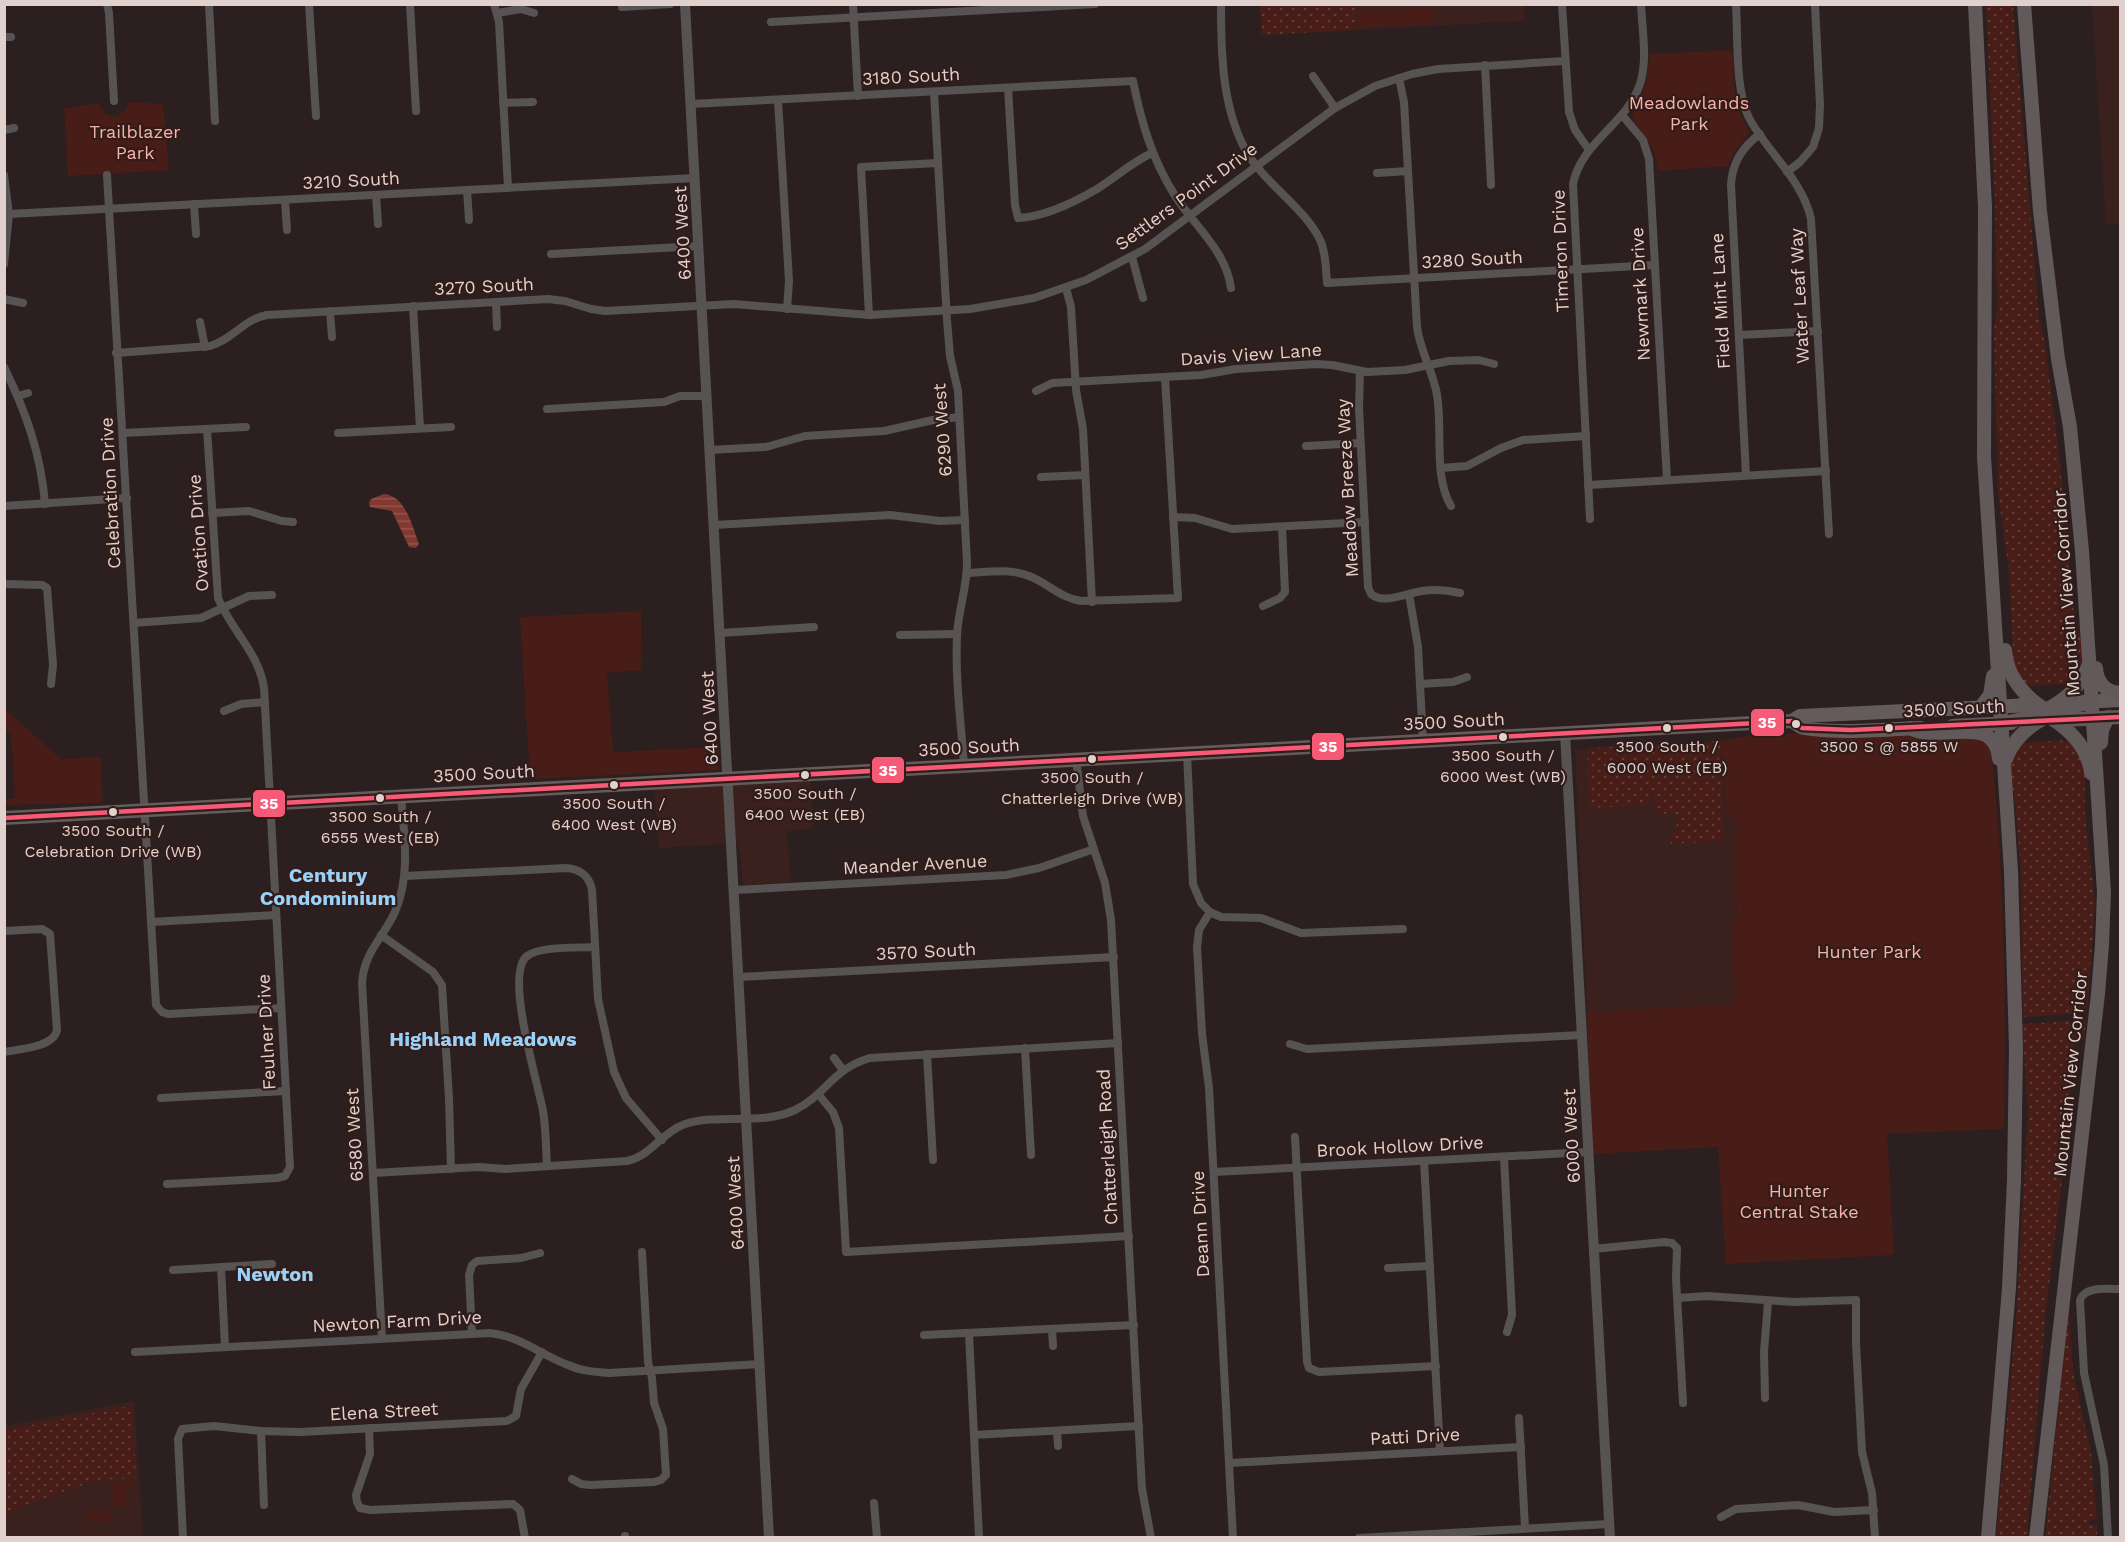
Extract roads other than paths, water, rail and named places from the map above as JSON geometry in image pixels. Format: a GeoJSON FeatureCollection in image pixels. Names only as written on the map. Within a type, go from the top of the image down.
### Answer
{"type":"FeatureCollection","features":[{"type":"Feature","properties":{"kind":"highway"},"geometry":{"type":"LineString","coordinates":[[1975,4],[1985,207],[1983,432],[2011,871],[2016,1049],[2014,1180],[2005,1342],[1988,1538]]}},
{"type":"Feature","properties":{"kind":"highway","name":"Mountain View Corridor"},"geometry":{"type":"LineString","coordinates":[[2024,4],[2040,212],[2072,449],[2082,550],[2104,892],[2098,994],[2036,1538]]}},
{"type":"Feature","properties":{"kind":"highway"},"geometry":{"type":"LineString","coordinates":[[1981,707],[1990,695],[1994,680],[1984,539],[1986,497]]}},
{"type":"Feature","properties":{"kind":"highway"},"geometry":{"type":"LineString","coordinates":[[1989,533],[1998,557],[2007,664],[2021,689],[2076,739],[2088,758],[2091,769],[2096,843],[2103,863]]}},
{"type":"Feature","properties":{"kind":"highway"},"geometry":{"type":"LineString","coordinates":[[2082,550],[2090,579],[2097,678],[2107,689],[2121,693]]}},
{"type":"Feature","properties":{"kind":"highway"},"geometry":{"type":"LineString","coordinates":[[2005,764],[2015,742],[2078,685],[2090,661]]}},
{"type":"Feature","properties":{"kind":"highway"},"geometry":{"type":"LineString","coordinates":[[2002,723],[2092,702]]}},
{"type":"Feature","properties":{"kind":"highway"},"geometry":{"type":"LineString","coordinates":[[2021,705],[2047,713]]}},
{"type":"Feature","properties":{"kind":"highway"},"geometry":{"type":"LineString","coordinates":[[2104,892],[2108,859],[2101,740],[2102,730],[2114,717]]}},
{"type":"Feature","properties":{"kind":"highway"},"geometry":{"type":"LineString","coordinates":[[1910,728],[1929,734],[1980,732],[1993,740],[1998,750],[2003,816],[2011,871]]}},
{"type":"Feature","properties":{"kind":"main road"},"geometry":{"type":"LineString","coordinates":[[2092,702],[2121,700]]}},
{"type":"Feature","properties":{"kind":"main road","name":"3500 South"},"geometry":{"type":"LineString","coordinates":[[4,818],[1792,721],[1800,716],[2021,705]]}},
{"type":"Feature","properties":{"kind":"main road"},"geometry":{"type":"LineString","coordinates":[[2047,713],[2074,719],[2114,717]]}},
{"type":"Feature","properties":{"kind":"main road","name":"3500 South"},"geometry":{"type":"LineString","coordinates":[[1792,721],[1802,728],[1851,730],[2002,723]]}},
{"type":"Feature","properties":{"kind":"street"},"geometry":{"type":"LineString","coordinates":[[107,4],[114,101]]}},
{"type":"Feature","properties":{"kind":"street"},"geometry":{"type":"LineString","coordinates":[[209,4],[215,122]]}},
{"type":"Feature","properties":{"kind":"street"},"geometry":{"type":"LineString","coordinates":[[309,4],[316,116]]}},
{"type":"Feature","properties":{"kind":"street"},"geometry":{"type":"LineString","coordinates":[[410,4],[416,111]]}},
{"type":"Feature","properties":{"kind":"street"},"geometry":{"type":"LineString","coordinates":[[622,7],[670,4]]}},
{"type":"Feature","properties":{"kind":"street","name":"6400 West"},"geometry":{"type":"LineString","coordinates":[[685,4],[769,1538]]}},
{"type":"Feature","properties":{"kind":"street"},"geometry":{"type":"LineString","coordinates":[[853,4],[858,96]]}},
{"type":"Feature","properties":{"kind":"street"},"geometry":{"type":"LineString","coordinates":[[771,22],[1095,4]]}},
{"type":"Feature","properties":{"kind":"street"},"geometry":{"type":"LineString","coordinates":[[1221,4],[1228,103],[1245,150],[1256,166]]}},
{"type":"Feature","properties":{"kind":"street"},"geometry":{"type":"LineString","coordinates":[[1562,4],[1571,123],[1589,150]]}},
{"type":"Feature","properties":{"kind":"street","name":"Timeron Drive"},"geometry":{"type":"LineString","coordinates":[[1590,519],[1573,184],[1580,164],[1589,150],[1622,115],[1635,97],[1643,69],[1641,4]]}},
{"type":"Feature","properties":{"kind":"street","name":"Water Leaf Way"},"geometry":{"type":"LineString","coordinates":[[1736,4],[1742,98],[1749,118],[1803,195],[1811,219],[1829,534]]}},
{"type":"Feature","properties":{"kind":"street"},"geometry":{"type":"LineString","coordinates":[[1787,172],[1800,162],[1813,147],[1820,128],[1815,4]]}},
{"type":"Feature","properties":{"kind":"street"},"geometry":{"type":"LineString","coordinates":[[508,188],[496,9],[521,9],[534,13]]}},
{"type":"Feature","properties":{"kind":"street","name":"Settlers Point Drive"},"geometry":{"type":"LineString","coordinates":[[702,305],[744,304],[869,315],[946,311],[1009,303],[1066,288],[1103,273],[1132,257],[1190,217],[1335,108],[1365,91],[1399,78],[1438,69],[1565,61]]}},
{"type":"Feature","properties":{"kind":"street"},"geometry":{"type":"LineString","coordinates":[[1485,65],[1491,184]]}},
{"type":"Feature","properties":{"kind":"street"},"geometry":{"type":"LineString","coordinates":[[1313,76],[1335,108]]}},
{"type":"Feature","properties":{"kind":"street"},"geometry":{"type":"LineString","coordinates":[[1399,78],[1404,102],[1418,334],[1434,380],[1438,400],[1443,492],[1451,506]]}},
{"type":"Feature","properties":{"kind":"street","name":"3180 South"},"geometry":{"type":"LineString","coordinates":[[691,105],[1133,81],[1139,113],[1152,153]]}},
{"type":"Feature","properties":{"kind":"street"},"geometry":{"type":"LineString","coordinates":[[1008,88],[1015,205],[1018,219],[1032,218],[1082,197],[1133,162],[1152,153],[1173,194],[1224,261],[1231,288]]}},
{"type":"Feature","properties":{"kind":"street","name":"6290 West"},"geometry":{"type":"LineString","coordinates":[[934,92],[946,311],[950,356],[958,390],[967,573],[957,634],[964,765]]}},
{"type":"Feature","properties":{"kind":"street"},"geometry":{"type":"LineString","coordinates":[[778,100],[789,281],[787,309]]}},
{"type":"Feature","properties":{"kind":"street"},"geometry":{"type":"LineString","coordinates":[[504,103],[533,102]]}},
{"type":"Feature","properties":{"kind":"street","name":"Newmark Drive"},"geometry":{"type":"LineString","coordinates":[[1622,115],[1643,140],[1649,159],[1667,480]]}},
{"type":"Feature","properties":{"kind":"street"},"geometry":{"type":"LineString","coordinates":[[4,130],[14,128]]}},
{"type":"Feature","properties":{"kind":"street","name":"Field Mint Lane"},"geometry":{"type":"LineString","coordinates":[[1746,476],[1731,178],[1739,154],[1760,134]]}},
{"type":"Feature","properties":{"kind":"street"},"geometry":{"type":"LineString","coordinates":[[869,315],[861,167],[938,163]]}},
{"type":"Feature","properties":{"kind":"street","name":"3280 South"},"geometry":{"type":"LineString","coordinates":[[1256,166],[1317,235],[1325,255],[1327,283],[1655,265]]}},
{"type":"Feature","properties":{"kind":"street"},"geometry":{"type":"LineString","coordinates":[[1377,173],[1408,171]]}},
{"type":"Feature","properties":{"kind":"street"},"geometry":{"type":"LineString","coordinates":[[4,175],[9,214],[4,264]]}},
{"type":"Feature","properties":{"kind":"street","name":"Celebration Drive"},"geometry":{"type":"LineString","coordinates":[[107,175],[155,1001],[157,1008],[168,1014],[281,1008]]}},
{"type":"Feature","properties":{"kind":"street","name":"3210 South"},"geometry":{"type":"LineString","coordinates":[[9,214],[695,178]]}},
{"type":"Feature","properties":{"kind":"street"},"geometry":{"type":"LineString","coordinates":[[467,190],[469,219]]}},
{"type":"Feature","properties":{"kind":"street"},"geometry":{"type":"LineString","coordinates":[[376,195],[378,224]]}},
{"type":"Feature","properties":{"kind":"street"},"geometry":{"type":"LineString","coordinates":[[285,200],[287,230]]}},
{"type":"Feature","properties":{"kind":"street"},"geometry":{"type":"LineString","coordinates":[[194,204],[196,234]]}},
{"type":"Feature","properties":{"kind":"street"},"geometry":{"type":"LineString","coordinates":[[551,254],[699,246]]}},
{"type":"Feature","properties":{"kind":"street"},"geometry":{"type":"LineString","coordinates":[[1132,257],[1143,298]]}},
{"type":"Feature","properties":{"kind":"street"},"geometry":{"type":"LineString","coordinates":[[1066,288],[1071,306],[1075,381],[1083,429],[1092,602]]}},
{"type":"Feature","properties":{"kind":"street"},"geometry":{"type":"LineString","coordinates":[[4,298],[22,303]]}},
{"type":"Feature","properties":{"kind":"street","name":"3270 South"},"geometry":{"type":"LineString","coordinates":[[205,346],[223,341],[251,320],[267,315],[554,299],[605,311],[702,305]]}},
{"type":"Feature","properties":{"kind":"street"},"geometry":{"type":"LineString","coordinates":[[496,302],[497,327]]}},
{"type":"Feature","properties":{"kind":"street"},"geometry":{"type":"LineString","coordinates":[[413,306],[420,428]]}},
{"type":"Feature","properties":{"kind":"street"},"geometry":{"type":"LineString","coordinates":[[330,311],[332,337]]}},
{"type":"Feature","properties":{"kind":"street"},"geometry":{"type":"LineString","coordinates":[[116,353],[205,346],[200,322]]}},
{"type":"Feature","properties":{"kind":"street"},"geometry":{"type":"LineString","coordinates":[[1739,335],[1818,331]]}},
{"type":"Feature","properties":{"kind":"street","name":"Davis View Lane"},"geometry":{"type":"LineString","coordinates":[[1036,392],[1048,384],[1075,381],[1201,375],[1236,369],[1316,364],[1332,365],[1360,372],[1399,370],[1444,361],[1474,360],[1494,364]]}},
{"type":"Feature","properties":{"kind":"street"},"geometry":{"type":"LineString","coordinates":[[4,367],[36,443],[45,504]]}},
{"type":"Feature","properties":{"kind":"street","name":"Meadow Breeze Way"},"geometry":{"type":"LineString","coordinates":[[1360,372],[1358,393],[1368,586],[1371,594],[1379,598],[1409,594]]}},
{"type":"Feature","properties":{"kind":"street"},"geometry":{"type":"LineString","coordinates":[[967,573],[1004,571],[1019,573],[1037,580],[1070,599],[1092,602],[1178,598],[1165,376]]}},
{"type":"Feature","properties":{"kind":"street"},"geometry":{"type":"LineString","coordinates":[[18,396],[28,393]]}},
{"type":"Feature","properties":{"kind":"street"},"geometry":{"type":"LineString","coordinates":[[547,409],[664,402],[680,396],[707,396]]}},
{"type":"Feature","properties":{"kind":"street"},"geometry":{"type":"LineString","coordinates":[[710,450],[766,447],[817,434],[884,430],[959,417]]}},
{"type":"Feature","properties":{"kind":"street"},"geometry":{"type":"LineString","coordinates":[[123,433],[246,427]]}},
{"type":"Feature","properties":{"kind":"street"},"geometry":{"type":"LineString","coordinates":[[338,433],[452,427]]}},
{"type":"Feature","properties":{"kind":"street","name":"Ovation Drive"},"geometry":{"type":"LineString","coordinates":[[207,429],[216,585],[222,609],[258,666],[262,678],[270,803]]}},
{"type":"Feature","properties":{"kind":"street"},"geometry":{"type":"LineString","coordinates":[[1442,468],[1467,466],[1501,448],[1523,441],[1586,436]]}},
{"type":"Feature","properties":{"kind":"street"},"geometry":{"type":"LineString","coordinates":[[1306,446],[1360,443]]}},
{"type":"Feature","properties":{"kind":"street"},"geometry":{"type":"LineString","coordinates":[[1588,485],[1826,471]]}},
{"type":"Feature","properties":{"kind":"street"},"geometry":{"type":"LineString","coordinates":[[1041,477],[1085,475]]}},
{"type":"Feature","properties":{"kind":"street"},"geometry":{"type":"LineString","coordinates":[[4,506],[127,498]]}},
{"type":"Feature","properties":{"kind":"street"},"geometry":{"type":"LineString","coordinates":[[212,513],[249,511],[293,522]]}},
{"type":"Feature","properties":{"kind":"street"},"geometry":{"type":"LineString","coordinates":[[714,525],[890,515],[940,521],[964,520]]}},
{"type":"Feature","properties":{"kind":"street"},"geometry":{"type":"LineString","coordinates":[[1173,517],[1200,520],[1232,530],[1365,522]]}},
{"type":"Feature","properties":{"kind":"street"},"geometry":{"type":"LineString","coordinates":[[1263,606],[1280,598],[1285,592],[1282,527]]}},
{"type":"Feature","properties":{"kind":"street"},"geometry":{"type":"LineString","coordinates":[[4,584],[40,584],[47,588],[53,665],[51,684]]}},
{"type":"Feature","properties":{"kind":"street"},"geometry":{"type":"LineString","coordinates":[[1423,741],[1418,641],[1409,594],[1442,590],[1460,593]]}},
{"type":"Feature","properties":{"kind":"street"},"geometry":{"type":"LineString","coordinates":[[134,623],[195,619],[249,596],[272,595]]}},
{"type":"Feature","properties":{"kind":"street"},"geometry":{"type":"LineString","coordinates":[[720,633],[814,627]]}},
{"type":"Feature","properties":{"kind":"street"},"geometry":{"type":"LineString","coordinates":[[900,635],[957,634]]}},
{"type":"Feature","properties":{"kind":"street"},"geometry":{"type":"LineString","coordinates":[[1420,684],[1453,682],[1467,677]]}},
{"type":"Feature","properties":{"kind":"street"},"geometry":{"type":"LineString","coordinates":[[224,711],[241,704],[265,702]]}},
{"type":"Feature","properties":{"kind":"street","name":"6000 West"},"geometry":{"type":"LineString","coordinates":[[1565,733],[1610,1538]]}},
{"type":"Feature","properties":{"kind":"street"},"geometry":{"type":"LineString","coordinates":[[1187,753],[1193,884],[1198,899],[1210,912],[1226,918],[1262,918],[1301,933],[1403,929]]}},
{"type":"Feature","properties":{"kind":"street","name":"Chatterleigh Road"},"geometry":{"type":"LineString","coordinates":[[1076,759],[1081,805],[1107,893],[1114,957],[1142,1490],[1151,1538]]}},
{"type":"Feature","properties":{"kind":"street","name":"6580 West"},"geometry":{"type":"LineString","coordinates":[[382,1338],[362,983],[369,953],[394,913],[405,876],[401,796]]}},
{"type":"Feature","properties":{"kind":"street","name":"Feulner Drive"},"geometry":{"type":"LineString","coordinates":[[167,1184],[277,1178],[288,1174],[290,1165],[270,803]]}},
{"type":"Feature","properties":{"kind":"street","name":"Meander Avenue"},"geometry":{"type":"LineString","coordinates":[[735,890],[1006,875],[1039,868],[1094,849]]}},
{"type":"Feature","properties":{"kind":"street"},"geometry":{"type":"LineString","coordinates":[[405,876],[566,868],[581,872],[586,877],[591,886],[599,1006],[614,1071],[620,1087],[633,1107],[662,1140]]}},
{"type":"Feature","properties":{"kind":"street","name":"Deann Drive"},"geometry":{"type":"LineString","coordinates":[[1210,912],[1199,930],[1197,947],[1202,1034],[1209,1089],[1233,1538]]}},
{"type":"Feature","properties":{"kind":"street"},"geometry":{"type":"LineString","coordinates":[[151,922],[276,915]]}},
{"type":"Feature","properties":{"kind":"street"},"geometry":{"type":"LineString","coordinates":[[4,932],[42,929],[50,934],[57,1030],[54,1039],[50,1042],[4,1052]]}},
{"type":"Feature","properties":{"kind":"street"},"geometry":{"type":"LineString","coordinates":[[381,935],[433,972],[442,985],[451,1169]]}},
{"type":"Feature","properties":{"kind":"street"},"geometry":{"type":"LineString","coordinates":[[548,1166],[543,1110],[521,1011],[519,973],[521,962],[530,954],[538,951],[595,947]]}},
{"type":"Feature","properties":{"kind":"street","name":"3570 South"},"geometry":{"type":"LineString","coordinates":[[739,978],[1114,957]]}},
{"type":"Feature","properties":{"kind":"street"},"geometry":{"type":"LineString","coordinates":[[1290,1044],[1307,1049],[1582,1035]]}},
{"type":"Feature","properties":{"kind":"street"},"geometry":{"type":"LineString","coordinates":[[373,1173],[632,1160],[648,1152],[678,1127],[693,1122],[769,1118],[790,1112],[807,1103],[843,1070],[857,1062],[876,1057],[1118,1043]]}},
{"type":"Feature","properties":{"kind":"street"},"geometry":{"type":"LineString","coordinates":[[1025,1048],[1031,1155]]}},
{"type":"Feature","properties":{"kind":"street"},"geometry":{"type":"LineString","coordinates":[[927,1054],[933,1160]]}},
{"type":"Feature","properties":{"kind":"street"},"geometry":{"type":"LineString","coordinates":[[834,1058],[843,1070]]}},
{"type":"Feature","properties":{"kind":"street"},"geometry":{"type":"LineString","coordinates":[[161,1098],[286,1091]]}},
{"type":"Feature","properties":{"kind":"street"},"geometry":{"type":"LineString","coordinates":[[818,1094],[833,1112],[839,1128],[846,1252],[1129,1236]]}},
{"type":"Feature","properties":{"kind":"street"},"geometry":{"type":"LineString","coordinates":[[1295,1137],[1307,1362],[1311,1370],[1319,1372],[1436,1366]]}},
{"type":"Feature","properties":{"kind":"street","name":"Brook Hollow Drive"},"geometry":{"type":"LineString","coordinates":[[1214,1172],[1588,1152]]}},
{"type":"Feature","properties":{"kind":"street"},"geometry":{"type":"LineString","coordinates":[[1504,1157],[1512,1311],[1507,1332]]}},
{"type":"Feature","properties":{"kind":"street"},"geometry":{"type":"LineString","coordinates":[[1424,1161],[1440,1451]]}},
{"type":"Feature","properties":{"kind":"street"},"geometry":{"type":"LineString","coordinates":[[1593,1249],[1670,1242],[1678,1250],[1676,1272],[1683,1403]]}},
{"type":"Feature","properties":{"kind":"street"},"geometry":{"type":"LineString","coordinates":[[572,1479],[581,1484],[590,1485],[654,1482],[664,1477],[667,1468],[663,1432],[654,1403],[650,1370],[642,1252]]}},
{"type":"Feature","properties":{"kind":"street"},"geometry":{"type":"LineString","coordinates":[[472,1333],[469,1275],[472,1265],[480,1261],[521,1258],[540,1253]]}},
{"type":"Feature","properties":{"kind":"street"},"geometry":{"type":"LineString","coordinates":[[173,1270],[272,1264]]}},
{"type":"Feature","properties":{"kind":"street"},"geometry":{"type":"LineString","coordinates":[[1389,1268],[1430,1266]]}},
{"type":"Feature","properties":{"kind":"street"},"geometry":{"type":"LineString","coordinates":[[221,1267],[225,1347]]}},
{"type":"Feature","properties":{"kind":"street"},"geometry":{"type":"LineString","coordinates":[[2108,1538],[2104,1465],[2084,1373],[2080,1304],[2082,1294],[2092,1290],[2121,1289]]}},
{"type":"Feature","properties":{"kind":"street"},"geometry":{"type":"LineString","coordinates":[[1677,1298],[1707,1296],[1768,1302],[1856,1300],[1862,1452],[1872,1493],[1875,1538]]}},
{"type":"Feature","properties":{"kind":"street"},"geometry":{"type":"LineString","coordinates":[[1766,1398],[1764,1352],[1768,1302]]}},
{"type":"Feature","properties":{"kind":"street"},"geometry":{"type":"LineString","coordinates":[[924,1335],[1134,1325]]}},
{"type":"Feature","properties":{"kind":"street"},"geometry":{"type":"LineString","coordinates":[[1052,1330],[1053,1346]]}},
{"type":"Feature","properties":{"kind":"street","name":"Newton Farm Drive"},"geometry":{"type":"LineString","coordinates":[[135,1352],[472,1333],[504,1335],[524,1342],[568,1366],[592,1372],[760,1364]]}},
{"type":"Feature","properties":{"kind":"street"},"geometry":{"type":"LineString","coordinates":[[969,1333],[979,1538]]}},
{"type":"Feature","properties":{"kind":"street","name":"Elena Street"},"geometry":{"type":"LineString","coordinates":[[183,1538],[178,1439],[183,1429],[190,1426],[214,1426],[288,1432],[512,1419],[517,1414],[521,1389],[542,1352]]}},
{"type":"Feature","properties":{"kind":"street"},"geometry":{"type":"LineString","coordinates":[[1519,1418],[1525,1528]]}},
{"type":"Feature","properties":{"kind":"street"},"geometry":{"type":"LineString","coordinates":[[974,1435],[1139,1426]]}},
{"type":"Feature","properties":{"kind":"street"},"geometry":{"type":"LineString","coordinates":[[369,1428],[370,1454],[356,1496],[358,1505],[363,1509],[516,1504],[520,1510],[525,1538]]}},
{"type":"Feature","properties":{"kind":"street"},"geometry":{"type":"LineString","coordinates":[[261,1431],[264,1505]]}},
{"type":"Feature","properties":{"kind":"street"},"geometry":{"type":"LineString","coordinates":[[1057,1431],[1058,1446]]}},
{"type":"Feature","properties":{"kind":"street","name":"Patti Drive"},"geometry":{"type":"LineString","coordinates":[[1229,1463],[1521,1447]]}},
{"type":"Feature","properties":{"kind":"street"},"geometry":{"type":"LineString","coordinates":[[874,1503],[877,1538]]}},
{"type":"Feature","properties":{"kind":"street"},"geometry":{"type":"LineString","coordinates":[[1720,1517],[1736,1509],[1798,1505],[1831,1512],[1874,1510]]}},
{"type":"Feature","properties":{"kind":"street"},"geometry":{"type":"LineString","coordinates":[[1359,1538],[1609,1524]]}},
{"type":"Feature","properties":{"kind":"place","name":"3500 South / 6000 West (EB)"},"geometry":{"type":"Point","coordinates":[1667,728]}},
{"type":"Feature","properties":{"kind":"place","name":"3500 S @ 5855 W"},"geometry":{"type":"Point","coordinates":[1889,728]}},
{"type":"Feature","properties":{"kind":"place","name":"3500 South / 6000 West (WB)"},"geometry":{"type":"Point","coordinates":[1503,737]}},
{"type":"Feature","properties":{"kind":"place","name":"3500 South / Chatterleigh Drive (WB)"},"geometry":{"type":"Point","coordinates":[1092,759]}},
{"type":"Feature","properties":{"kind":"place","name":"3500 South / 6400 West (EB)"},"geometry":{"type":"Point","coordinates":[805,775]}},
{"type":"Feature","properties":{"kind":"place","name":"3500 South / 6400 West (WB)"},"geometry":{"type":"Point","coordinates":[614,785]}},
{"type":"Feature","properties":{"kind":"place","name":"3500 South / 6555 West (EB)"},"geometry":{"type":"Point","coordinates":[380,798]}},
{"type":"Feature","properties":{"kind":"place","name":"3500 South / Celebration Drive (WB)"},"geometry":{"type":"Point","coordinates":[113,812]}},
{"type":"Feature","properties":{"kind":"district","name":"Century Condominium"},"geometry":{"type":"Point","coordinates":[328,886]}},
{"type":"Feature","properties":{"kind":"district","name":"Highland Meadows"},"geometry":{"type":"Point","coordinates":[483,1039]}},
{"type":"Feature","properties":{"kind":"district","name":"Newton"},"geometry":{"type":"Point","coordinates":[275,1274]}},
{"type":"Feature","properties":{"kind":"park label","name":"Meadowlands Park"},"geometry":{"type":"Point","coordinates":[1689,112]}},
{"type":"Feature","properties":{"kind":"park label","name":"Trailblazer Park"},"geometry":{"type":"Point","coordinates":[135,141]}},
{"type":"Feature","properties":{"kind":"park label","name":"Hunter Park"},"geometry":{"type":"Point","coordinates":[1869,951]}},
{"type":"Feature","properties":{"kind":"park label","name":"Hunter Central Stake"},"geometry":{"type":"Point","coordinates":[1799,1200]}}]}
